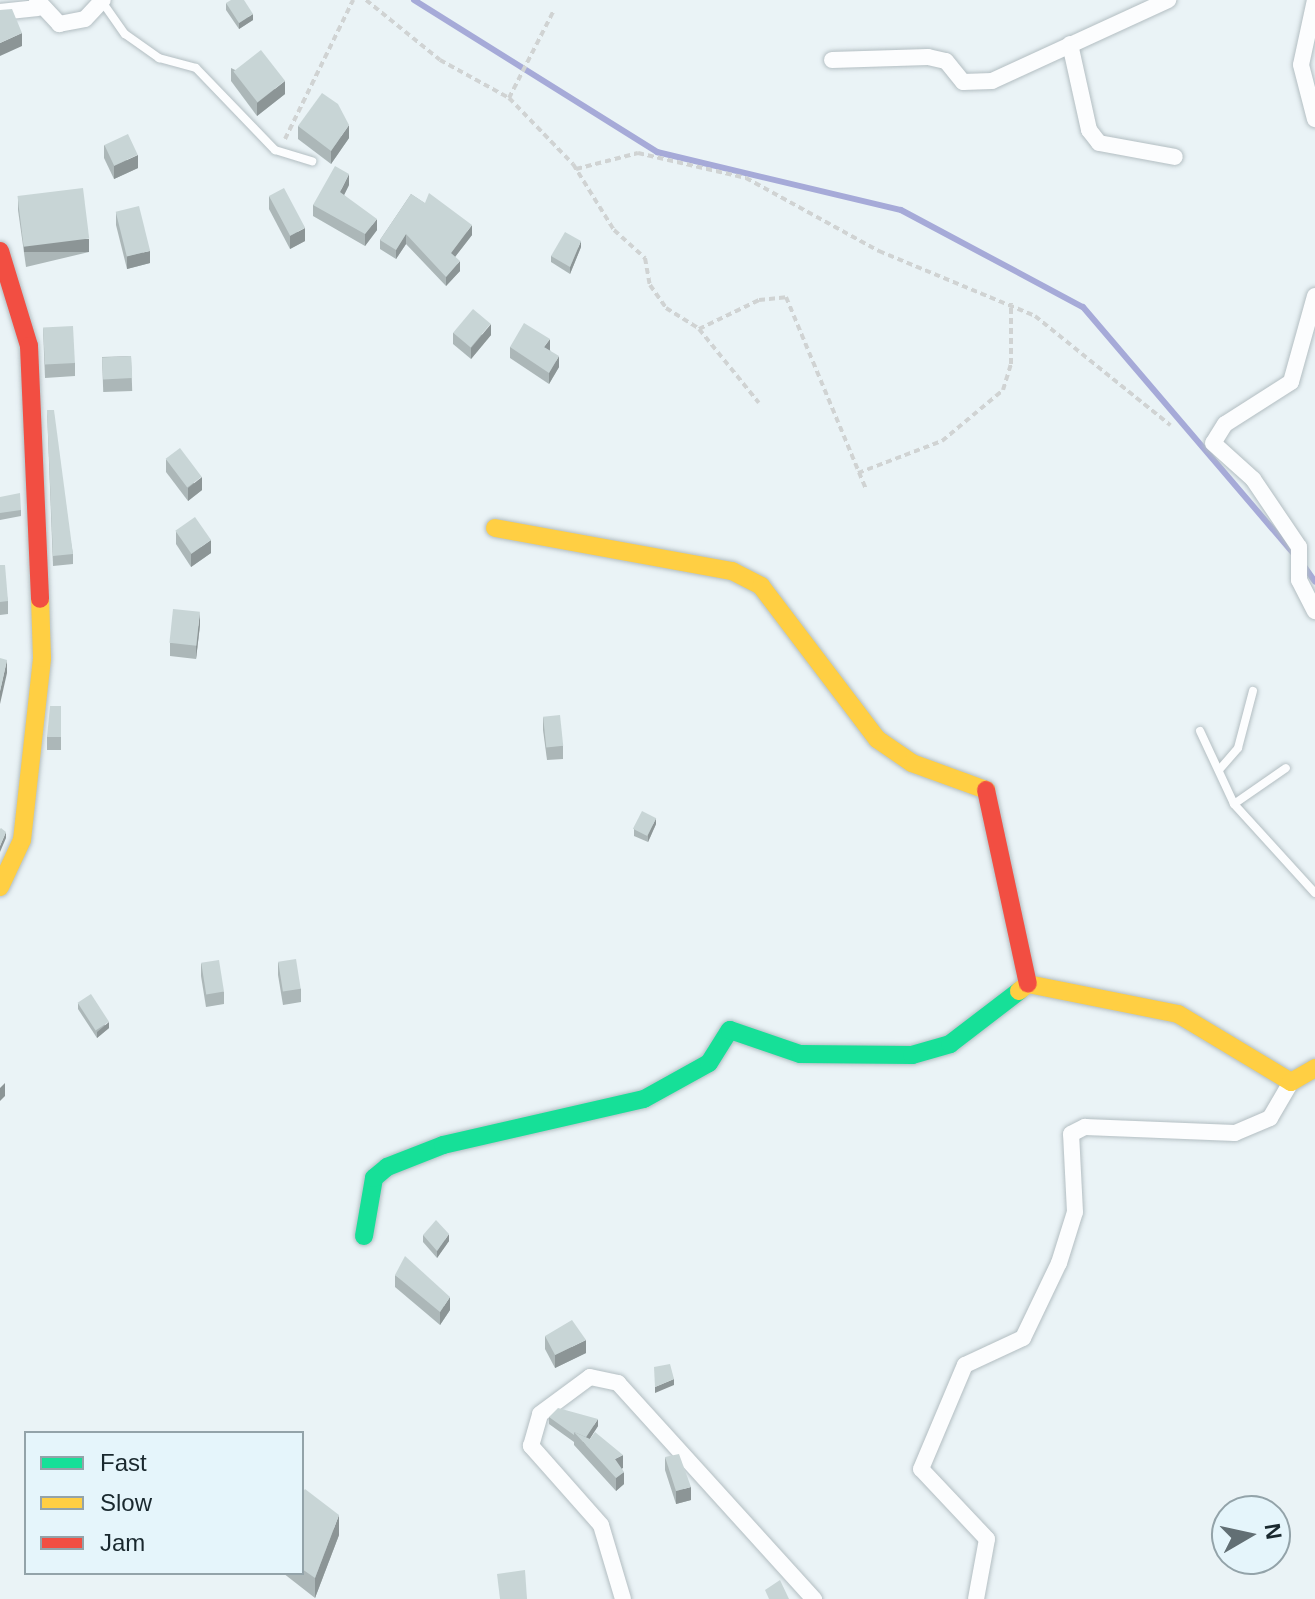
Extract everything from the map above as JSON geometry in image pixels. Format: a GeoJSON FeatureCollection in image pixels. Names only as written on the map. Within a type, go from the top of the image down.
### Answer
{"type":"FeatureCollection","features":[{"type":"Feature","properties":{"kind":"street"},"geometry":{"type":"LineString","coordinates":[[832,60],[928,57],[976,84],[1168,0]]}},
{"type":"Feature","properties":{"kind":"street"},"geometry":{"type":"LineString","coordinates":[[1315,0],[1301,65],[1315,119]]}},
{"type":"Feature","properties":{"kind":"street"},"geometry":{"type":"LineString","coordinates":[[0,12],[38,4],[59,24],[85,19],[103,2]]}},
{"type":"Feature","properties":{"kind":"street"},"geometry":{"type":"LineString","coordinates":[[1070,44],[1089,130],[1099,143],[1175,157]]}},
{"type":"Feature","properties":{"kind":"street"},"geometry":{"type":"LineString","coordinates":[[0,251],[29,346],[42,658],[22,840],[0,887]]}},
{"type":"Feature","properties":{"kind":"street"},"geometry":{"type":"LineString","coordinates":[[1315,296],[1291,382],[1225,424],[1213,443],[1253,479],[1299,547],[1299,580],[1315,611]]}},
{"type":"Feature","properties":{"kind":"street"},"geometry":{"type":"LineString","coordinates":[[495,528],[732,571],[761,586],[877,739],[912,763],[986,789],[1028,984]]}},
{"type":"Feature","properties":{"kind":"street"},"geometry":{"type":"LineString","coordinates":[[364,1236],[374,1178],[387,1167],[443,1145],[644,1099],[709,1063],[730,1030],[800,1054],[912,1055],[950,1044],[1028,984],[1178,1014],[1291,1082]]}},
{"type":"Feature","properties":{"kind":"street"},"geometry":{"type":"LineString","coordinates":[[976,1599],[983,1529],[923,1480],[921,1469],[965,1365],[1023,1338],[1059,1263],[1075,1212],[1071,1134],[1085,1127],[1235,1133],[1270,1118],[1291,1082],[1315,1068]]}},
{"type":"Feature","properties":{"kind":"street"},"geometry":{"type":"LineString","coordinates":[[623,1599],[601,1525],[531,1446],[540,1414],[590,1377],[618,1383],[814,1599]]}},
{"type":"Feature","properties":{"kind":"lane"},"geometry":{"type":"LineString","coordinates":[[103,2],[125,34],[159,58],[196,68],[275,150],[312,161]]}},
{"type":"Feature","properties":{"kind":"lane"},"geometry":{"type":"LineString","coordinates":[[1219,770],[1238,748],[1253,691]]}},
{"type":"Feature","properties":{"kind":"lane"},"geometry":{"type":"LineString","coordinates":[[1200,731],[1234,804],[1315,893]]}},
{"type":"Feature","properties":{"kind":"lane"},"geometry":{"type":"LineString","coordinates":[[1234,804],[1286,768]]}},
{"type":"Feature","properties":{"kind":"path"},"geometry":{"type":"LineString","coordinates":[[275,150],[292,131],[353,0]]}},
{"type":"Feature","properties":{"kind":"path"},"geometry":{"type":"LineString","coordinates":[[366,0],[440,60],[509,98],[576,169],[614,230],[645,258],[650,285],[666,308],[699,329],[759,403]]}},
{"type":"Feature","properties":{"kind":"path"},"geometry":{"type":"LineString","coordinates":[[509,98],[554,10]]}},
{"type":"Feature","properties":{"kind":"path"},"geometry":{"type":"LineString","coordinates":[[576,169],[638,153],[746,178],[879,251],[1011,303],[1170,425]]}},
{"type":"Feature","properties":{"kind":"path"},"geometry":{"type":"LineString","coordinates":[[699,329],[759,300],[786,297],[866,489]]}},
{"type":"Feature","properties":{"kind":"path"},"geometry":{"type":"LineString","coordinates":[[858,473],[942,441],[1003,390],[1011,364],[1011,303]]}},
{"type":"Feature","properties":{"kind":"building"},"geometry":{"type":"Polygon","coordinates":[[[244,0],[253,14],[239,23],[226,3],[244,0]]]}},
{"type":"Feature","properties":{"kind":"building"},"geometry":{"type":"Polygon","coordinates":[[[12,9],[22,33],[0,43],[0,10],[12,9]]]}},
{"type":"Feature","properties":{"kind":"building"},"geometry":{"type":"Polygon","coordinates":[[[261,50],[285,81],[257,102],[233,72],[261,50]]]}},
{"type":"Feature","properties":{"kind":"building"},"geometry":{"type":"Polygon","coordinates":[[[322,93],[338,104],[349,125],[331,151],[298,126],[322,93]]]}},
{"type":"Feature","properties":{"kind":"building"},"geometry":{"type":"Polygon","coordinates":[[[128,134],[138,155],[114,166],[104,145],[128,134]]]}},
{"type":"Feature","properties":{"kind":"building"},"geometry":{"type":"Polygon","coordinates":[[[335,166],[349,174],[340,192],[377,219],[365,234],[313,205],[335,166]]]}},
{"type":"Feature","properties":{"kind":"building"},"geometry":{"type":"Polygon","coordinates":[[[83,188],[89,239],[24,247],[17,196],[83,188]]]}},
{"type":"Feature","properties":{"kind":"building"},"geometry":{"type":"Polygon","coordinates":[[[284,188],[305,228],[290,236],[269,196],[284,188]]]}},
{"type":"Feature","properties":{"kind":"building"},"geometry":{"type":"Polygon","coordinates":[[[429,193],[472,225],[451,253],[460,261],[446,277],[406,234],[396,250],[380,240],[411,194],[425,203],[429,193]]]}},
{"type":"Feature","properties":{"kind":"building"},"geometry":{"type":"Polygon","coordinates":[[[139,206],[150,251],[127,256],[116,212],[139,206]]]}},
{"type":"Feature","properties":{"kind":"building"},"geometry":{"type":"Polygon","coordinates":[[[565,232],[581,241],[570,267],[551,256],[565,232]]]}},
{"type":"Feature","properties":{"kind":"building"},"geometry":{"type":"Polygon","coordinates":[[[473,309],[491,324],[471,348],[453,333],[473,309]]]}},
{"type":"Feature","properties":{"kind":"building"},"geometry":{"type":"Polygon","coordinates":[[[524,323],[550,339],[544,347],[559,356],[549,373],[510,347],[524,323]]]}},
{"type":"Feature","properties":{"kind":"building"},"geometry":{"type":"Polygon","coordinates":[[[73,326],[75,363],[45,365],[43,328],[73,326]]]}},
{"type":"Feature","properties":{"kind":"building"},"geometry":{"type":"Polygon","coordinates":[[[131,356],[132,378],[103,379],[102,358],[131,356]]]}},
{"type":"Feature","properties":{"kind":"building"},"geometry":{"type":"Polygon","coordinates":[[[47,410],[54,410],[73,554],[53,556],[47,410]]]}},
{"type":"Feature","properties":{"kind":"building"},"geometry":{"type":"Polygon","coordinates":[[[180,448],[202,477],[187,488],[166,459],[180,448]]]}},
{"type":"Feature","properties":{"kind":"building"},"geometry":{"type":"Polygon","coordinates":[[[20,493],[21,510],[0,513],[0,497],[20,493]]]}},
{"type":"Feature","properties":{"kind":"building"},"geometry":{"type":"Polygon","coordinates":[[[195,517],[211,540],[191,554],[175,531],[195,517]]]}},
{"type":"Feature","properties":{"kind":"building"},"geometry":{"type":"Polygon","coordinates":[[[0,565],[5,565],[8,601],[0,602],[0,565]]]}},
{"type":"Feature","properties":{"kind":"building"},"geometry":{"type":"Polygon","coordinates":[[[173,609],[200,612],[196,646],[169,643],[173,609]]]}},
{"type":"Feature","properties":{"kind":"building"},"geometry":{"type":"Polygon","coordinates":[[[0,658],[7,660],[0,691],[0,658]]]}},
{"type":"Feature","properties":{"kind":"building"},"geometry":{"type":"Polygon","coordinates":[[[50,706],[61,706],[61,737],[47,737],[50,706]]]}},
{"type":"Feature","properties":{"kind":"building"},"geometry":{"type":"Polygon","coordinates":[[[560,715],[563,746],[546,748],[543,717],[560,715]]]}},
{"type":"Feature","properties":{"kind":"building"},"geometry":{"type":"Polygon","coordinates":[[[642,811],[656,818],[647,836],[633,829],[642,811]]]}},
{"type":"Feature","properties":{"kind":"building"},"geometry":{"type":"Polygon","coordinates":[[[0,829],[6,832],[0,846],[0,829]]]}},
{"type":"Feature","properties":{"kind":"building"},"geometry":{"type":"Polygon","coordinates":[[[296,959],[301,989],[283,991],[278,962],[296,959]]]}},
{"type":"Feature","properties":{"kind":"building"},"geometry":{"type":"Polygon","coordinates":[[[219,960],[224,992],[206,994],[201,963],[219,960]]]}},
{"type":"Feature","properties":{"kind":"building"},"geometry":{"type":"Polygon","coordinates":[[[91,994],[109,1022],[96,1030],[78,1003],[91,994]]]}},
{"type":"Feature","properties":{"kind":"building"},"geometry":{"type":"Polygon","coordinates":[[[436,1220],[449,1234],[437,1251],[423,1235],[436,1220]]]}},
{"type":"Feature","properties":{"kind":"building"},"geometry":{"type":"Polygon","coordinates":[[[405,1256],[450,1297],[440,1312],[395,1275],[405,1256]]]}},
{"type":"Feature","properties":{"kind":"building"},"geometry":{"type":"Polygon","coordinates":[[[572,1320],[586,1340],[555,1355],[545,1336],[572,1320]]]}},
{"type":"Feature","properties":{"kind":"building"},"geometry":{"type":"Polygon","coordinates":[[[670,1364],[674,1379],[655,1387],[654,1367],[670,1364]]]}},
{"type":"Feature","properties":{"kind":"building"},"geometry":{"type":"Polygon","coordinates":[[[558,1408],[598,1419],[586,1437],[574,1432],[574,1435],[549,1417],[558,1408]]]}},
{"type":"Feature","properties":{"kind":"building"},"geometry":{"type":"Polygon","coordinates":[[[574,1432],[590,1439],[595,1432],[623,1455],[615,1459],[624,1472],[616,1478],[574,1432]]]}},
{"type":"Feature","properties":{"kind":"building"},"geometry":{"type":"Polygon","coordinates":[[[679,1454],[691,1487],[676,1491],[665,1457],[679,1454]]]}},
{"type":"Feature","properties":{"kind":"building"},"geometry":{"type":"Polygon","coordinates":[[[304,1490],[339,1515],[315,1578],[304,1570],[304,1490]]]}},
{"type":"Feature","properties":{"kind":"building"},"geometry":{"type":"Polygon","coordinates":[[[525,1570],[527,1599],[500,1599],[497,1574],[525,1570]]]}},
{"type":"Feature","properties":{"kind":"building"},"geometry":{"type":"Polygon","coordinates":[[[780,1580],[789,1599],[769,1599],[765,1590],[780,1580]]]}},
{"type":"Feature","properties":{"kind":"waterway"},"geometry":{"type":"LineString","coordinates":[[414,0],[657,152],[901,210],[1083,307],[1294,554]]}},
{"type":"Feature","properties":{"kind":"waterway"},"geometry":{"type":"LineString","coordinates":[[1304,566],[1315,582]]}},
{"type":"Feature","properties":{"kind":"traffic: fast"},"geometry":{"type":"LineString","coordinates":[[364,1236],[374,1178],[387,1167],[443,1145],[644,1099],[709,1063],[730,1030],[800,1054],[912,1055],[950,1044],[1019,991]]}},
{"type":"Feature","properties":{"kind":"traffic: slow"},"geometry":{"type":"LineString","coordinates":[[495,528],[732,571],[761,586],[877,739],[912,763],[986,790]]}},
{"type":"Feature","properties":{"kind":"traffic: slow"},"geometry":{"type":"LineString","coordinates":[[0,887],[22,840],[42,658],[40,599]]}},
{"type":"Feature","properties":{"kind":"traffic: slow"},"geometry":{"type":"LineString","coordinates":[[1019,991],[1028,984],[1178,1014],[1291,1082],[1315,1068]]}},
{"type":"Feature","properties":{"kind":"traffic: jam"},"geometry":{"type":"LineString","coordinates":[[0,251],[29,346],[40,599]]}},
{"type":"Feature","properties":{"kind":"traffic: jam"},"geometry":{"type":"LineString","coordinates":[[986,790],[1028,984]]}}]}
